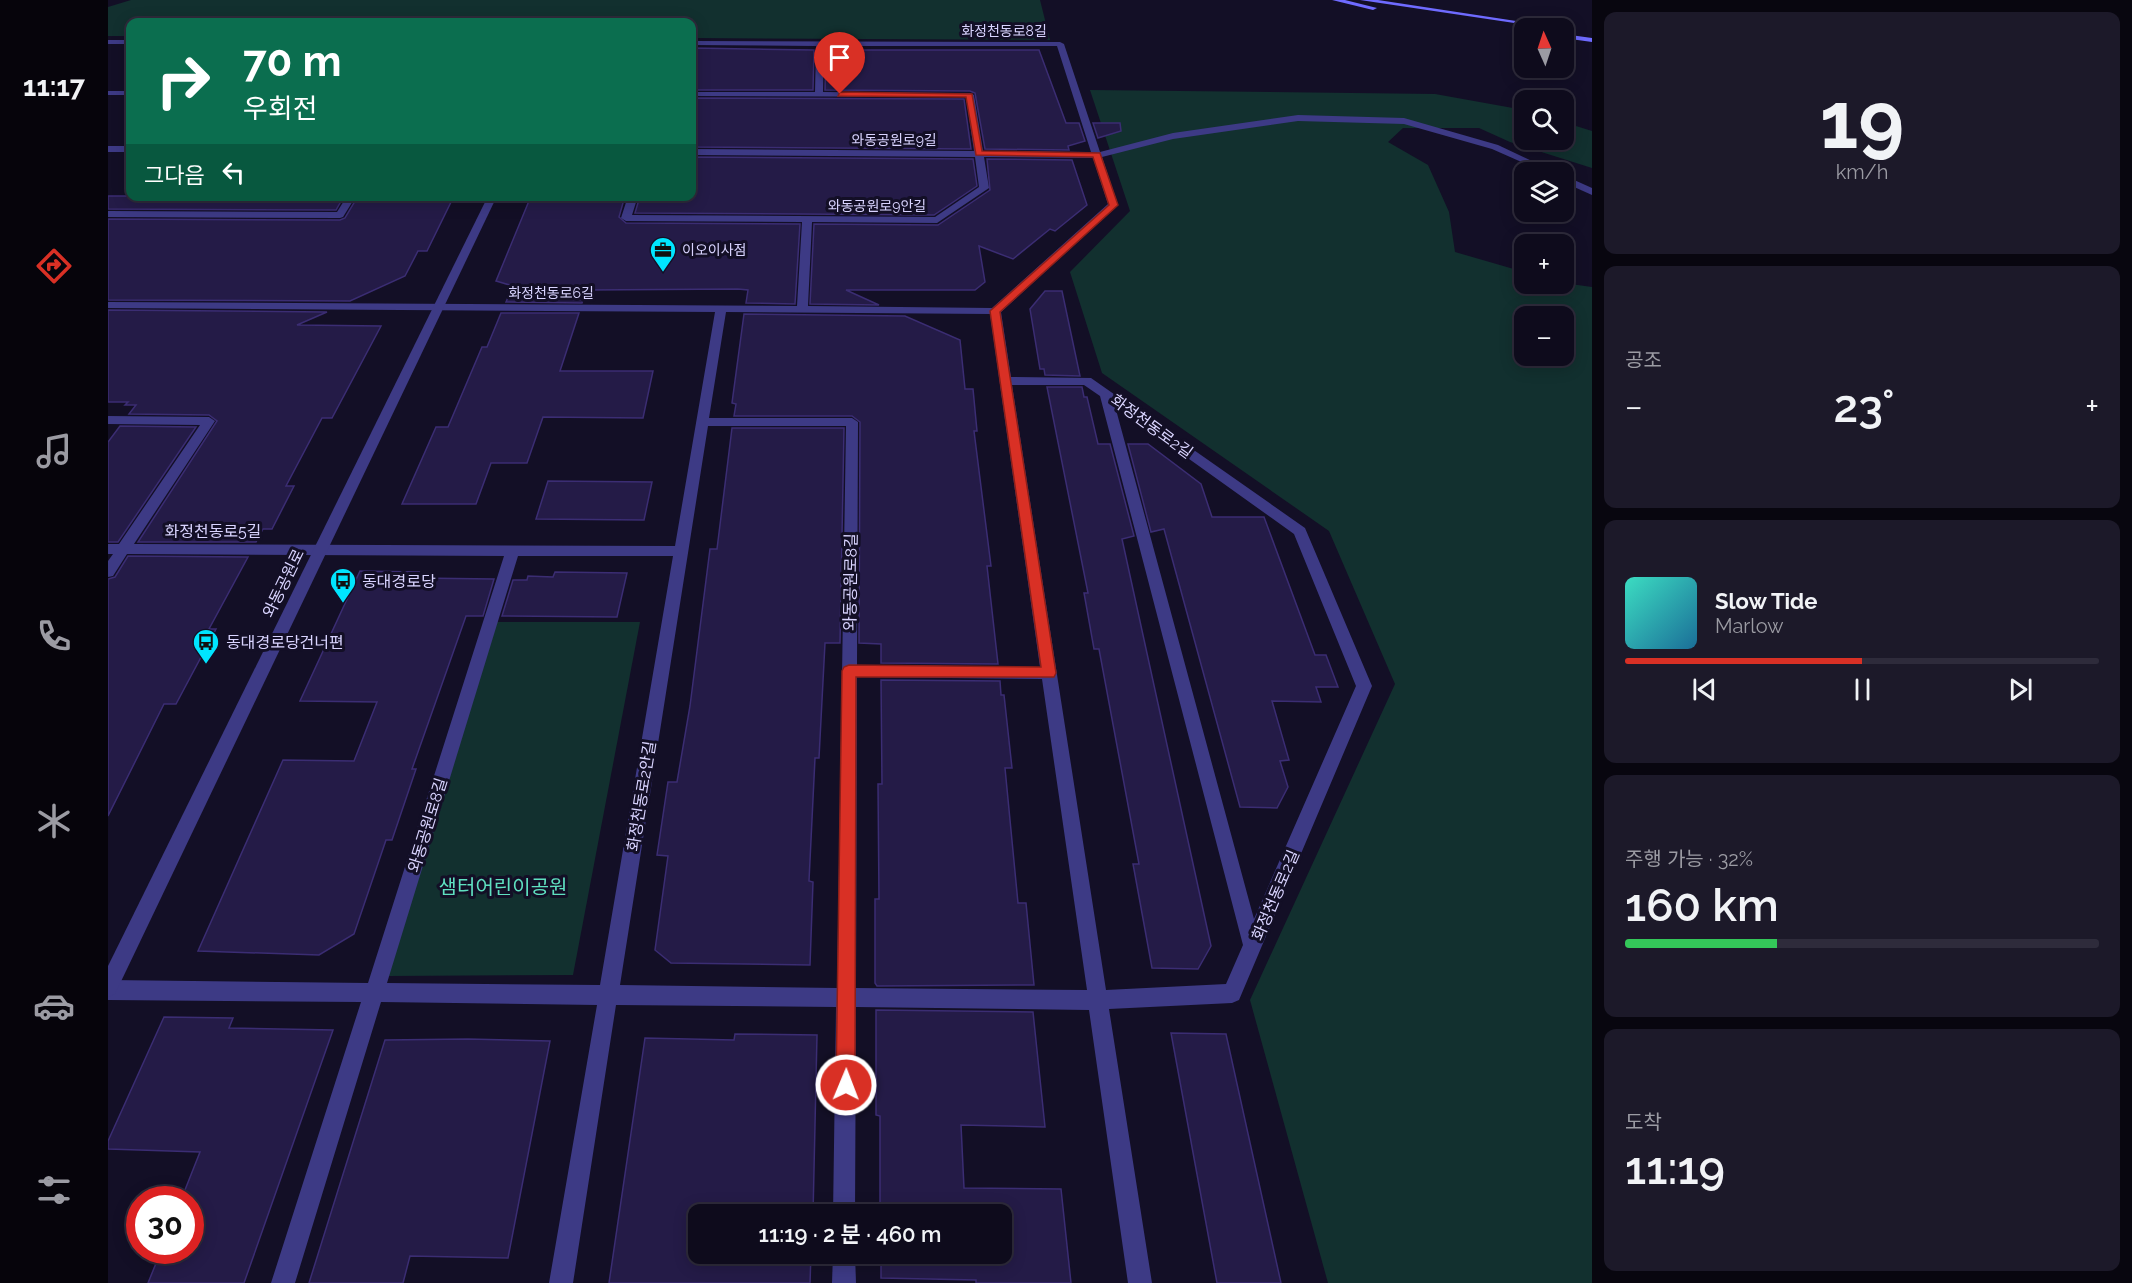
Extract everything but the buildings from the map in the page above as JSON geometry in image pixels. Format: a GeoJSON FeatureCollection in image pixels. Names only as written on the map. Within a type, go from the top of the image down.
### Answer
{"type":"FeatureCollection","features":[{"type":"Feature","properties":{"kind":"main road"},"geometry":{"type":"LineString","coordinates":[[1335,0],[1514,28]]}},
{"type":"Feature","properties":{"kind":"main road"},"geometry":{"type":"LineString","coordinates":[[1363,0],[1514,22]]}},
{"type":"Feature","properties":{"kind":"main road"},"geometry":{"type":"LineString","coordinates":[[1574,31],[1592,33]]}},
{"type":"Feature","properties":{"kind":"main road"},"geometry":{"type":"LineString","coordinates":[[1574,38],[1592,40]]}},
{"type":"Feature","properties":{"kind":"street"},"geometry":{"type":"LineString","coordinates":[[108,42],[126,42]]}},
{"type":"Feature","properties":{"kind":"street","name":"화정천동로8길"},"geometry":{"type":"LineString","coordinates":[[696,43],[1060,44],[1113,205],[994,311]]}},
{"type":"Feature","properties":{"kind":"street"},"geometry":{"type":"LineString","coordinates":[[819,94],[820,44]]}},
{"type":"Feature","properties":{"kind":"street"},"geometry":{"type":"LineString","coordinates":[[108,93],[126,93]]}},
{"type":"Feature","properties":{"kind":"street","name":"와동공원로9안길"},"geometry":{"type":"LineString","coordinates":[[631,201],[626,218],[937,220],[984,188],[970,95],[696,94]]}},
{"type":"Feature","properties":{"kind":"street","name":"와동공원로9길"},"geometry":{"type":"LineString","coordinates":[[696,152],[1097,154],[1173,136],[1298,118],[1404,121],[1495,147],[1528,162]]}},
{"type":"Feature","properties":{"kind":"street"},"geometry":{"type":"LineString","coordinates":[[108,149],[126,149]]}},
{"type":"Feature","properties":{"kind":"street"},"geometry":{"type":"LineString","coordinates":[[1574,183],[1592,192]]}},
{"type":"Feature","properties":{"kind":"street"},"geometry":{"type":"LineString","coordinates":[[108,214],[340,215],[349,201]]}},
{"type":"Feature","properties":{"kind":"street","name":"와동공원로"},"geometry":{"type":"LineString","coordinates":[[108,988],[491,201]]}},
{"type":"Feature","properties":{"kind":"street"},"geometry":{"type":"LineString","coordinates":[[802,309],[807,219]]}},
{"type":"Feature","properties":{"kind":"street","name":"화정천동로6길"},"geometry":{"type":"LineString","coordinates":[[108,305],[994,311]]}},
{"type":"Feature","properties":{"kind":"street","name":"화정천동로2안길"},"geometry":{"type":"LineString","coordinates":[[561,1283],[721,309]]}},
{"type":"Feature","properties":{"kind":"street"},"geometry":{"type":"LineString","coordinates":[[994,311],[1140,1283]]}},
{"type":"Feature","properties":{"kind":"street"},"geometry":{"type":"LineString","coordinates":[[1005,381],[1087,381],[1105,392]]}},
{"type":"Feature","properties":{"kind":"street","name":"화정천동로2길"},"geometry":{"type":"LineString","coordinates":[[1105,392],[1253,948]]}},
{"type":"Feature","properties":{"kind":"street","name":"화정천동로2길"},"geometry":{"type":"LineString","coordinates":[[1098,1000],[1232,993],[1364,686],[1300,531],[1105,392]]}},
{"type":"Feature","properties":{"kind":"street"},"geometry":{"type":"LineString","coordinates":[[108,420],[209,421],[108,572]]}},
{"type":"Feature","properties":{"kind":"street","name":"와동공원로8길"},"geometry":{"type":"LineString","coordinates":[[702,422],[852,423],[844,1204]]}},
{"type":"Feature","properties":{"kind":"street","name":"화정천동로5길"},"geometry":{"type":"LineString","coordinates":[[108,549],[319,550]]}},
{"type":"Feature","properties":{"kind":"street"},"geometry":{"type":"LineString","coordinates":[[319,550],[681,551]]}},
{"type":"Feature","properties":{"kind":"street","name":"와동공원로8길"},"geometry":{"type":"LineString","coordinates":[[283,1283],[513,551]]}},
{"type":"Feature","properties":{"kind":"street"},"geometry":{"type":"LineString","coordinates":[[849,671],[1049,673]]}},
{"type":"Feature","properties":{"kind":"street"},"geometry":{"type":"LineString","coordinates":[[108,988],[1098,1000]]}},
{"type":"Feature","properties":{"kind":"street"},"geometry":{"type":"LineString","coordinates":[[844,1264],[844,1283]]}},
{"type":"Feature","properties":{"kind":"green space"},"geometry":{"type":"Polygon","coordinates":[[[131,0],[1040,0],[1050,40],[696,38],[696,18],[126,18],[126,36],[108,36],[108,7],[131,0]]]}},
{"type":"Feature","properties":{"kind":"green space"},"geometry":{"type":"Polygon","coordinates":[[[1090,90],[1435,94],[1514,108],[1514,143],[1479,128],[1403,128],[1388,142],[1428,165],[1449,212],[1455,252],[1514,269],[1514,294],[1574,294],[1574,285],[1592,287],[1592,1283],[1328,1283],[1250,1000],[1395,684],[1329,531],[1102,373],[1070,272],[1130,211],[1090,90]]]}},
{"type":"Feature","properties":{"kind":"green space"},"geometry":{"type":"Polygon","coordinates":[[[1574,125],[1592,131],[1592,168],[1535,150],[1574,150],[1574,125]]]}},
{"type":"Feature","properties":{"kind":"green space","name":"샘터어린이공원"},"geometry":{"type":"Polygon","coordinates":[[[497,622],[640,622],[573,975],[388,976],[497,622]]]}},
{"type":"Feature","properties":{"kind":"place","name":"이오이사점"},"geometry":{"type":"Point","coordinates":[663,273]}},
{"type":"Feature","properties":{"kind":"place","name":"동대경로당"},"geometry":{"type":"Point","coordinates":[343,604]}},
{"type":"Feature","properties":{"kind":"place","name":"동대경로당건너편"},"geometry":{"type":"Point","coordinates":[206,665]}},
{"type":"Feature","properties":{"kind":"route"},"geometry":{"type":"LineString","coordinates":[[840,94],[970,95],[978,154],[1097,154],[1113,205],[994,311],[1049,673],[849,671],[846,1085]]}}]}
